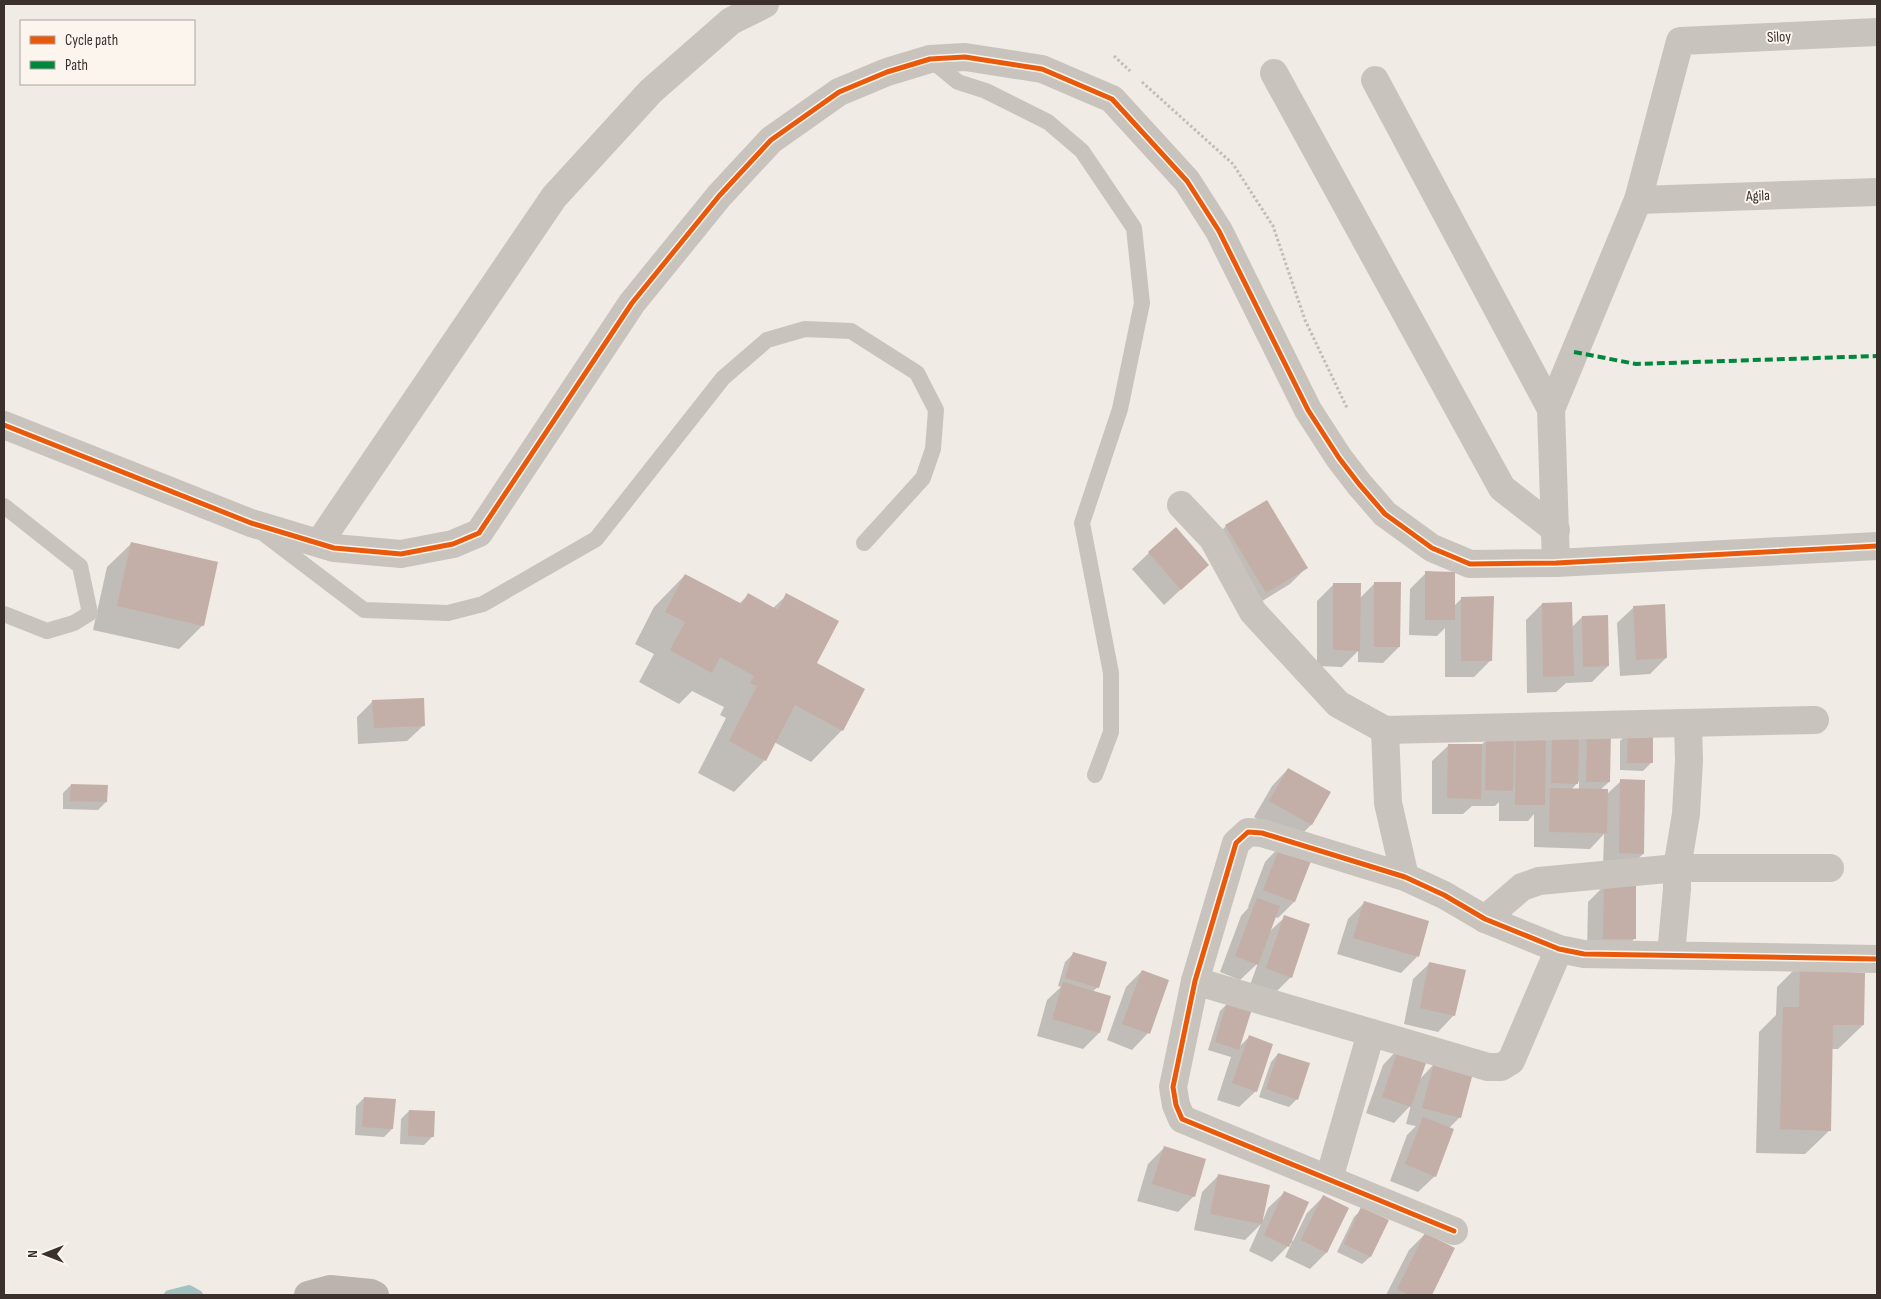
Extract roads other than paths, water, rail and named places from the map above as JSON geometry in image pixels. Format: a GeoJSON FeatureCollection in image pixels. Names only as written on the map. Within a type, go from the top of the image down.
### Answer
{"type":"FeatureCollection","features":[{"type":"Feature","properties":{"kind":"street"},"geometry":{"type":"LineString","coordinates":[[319,543],[554,197],[650,91],[731,21],[764,4]]}},
{"type":"Feature","properties":{"kind":"street","name":"Siloy"},"geometry":{"type":"LineString","coordinates":[[1638,200],[1680,41],[1877,32]]}},
{"type":"Feature","properties":{"kind":"street"},"geometry":{"type":"LineString","coordinates":[[4,425],[251,523],[334,548],[401,554],[454,544],[479,533],[632,303],[718,196],[771,140],[839,92],[887,72],[930,59],[966,57],[1042,69],[1112,99],[1187,181],[1219,231],[1308,410],[1358,484],[1385,514],[1432,548],[1470,564],[1556,563],[1877,546]]}},
{"type":"Feature","properties":{"kind":"street"},"geometry":{"type":"LineString","coordinates":[[1274,73],[1502,488],[1556,530]]}},
{"type":"Feature","properties":{"kind":"street"},"geometry":{"type":"LineString","coordinates":[[1375,80],[1551,409]]}},
{"type":"Feature","properties":{"kind":"street","name":"Agila"},"geometry":{"type":"LineString","coordinates":[[1638,200],[1877,192]]}},
{"type":"Feature","properties":{"kind":"street"},"geometry":{"type":"LineString","coordinates":[[1556,563],[1551,409],[1638,200]]}},
{"type":"Feature","properties":{"kind":"street"},"geometry":{"type":"LineString","coordinates":[[1181,505],[1213,539],[1253,612],[1338,704],[1385,730],[1815,720]]}},
{"type":"Feature","properties":{"kind":"street"},"geometry":{"type":"LineString","coordinates":[[1671,954],[1678,889],[1677,868],[1686,814],[1689,760],[1688,724]]}},
{"type":"Feature","properties":{"kind":"street"},"geometry":{"type":"LineString","coordinates":[[1385,730],[1388,803],[1405,877]]}},
{"type":"Feature","properties":{"kind":"street"},"geometry":{"type":"LineString","coordinates":[[1454,1231],[1182,1119],[1176,1105],[1173,1087],[1195,981],[1236,843],[1248,832],[1262,833],[1405,877],[1444,895],[1485,919],[1559,949],[1584,954],[1652,957],[1671,954],[1877,959]]}},
{"type":"Feature","properties":{"kind":"street"},"geometry":{"type":"LineString","coordinates":[[1485,919],[1522,886],[1539,881],[1677,868],[1830,868]]}},
{"type":"Feature","properties":{"kind":"street"},"geometry":{"type":"LineString","coordinates":[[1195,981],[1488,1067],[1501,1067],[1511,1061],[1559,949]]}},
{"type":"Feature","properties":{"kind":"street"},"geometry":{"type":"LineString","coordinates":[[1328,1179],[1371,1034]]}},
{"type":"Feature","properties":{"kind":"street"},"geometry":{"type":"LineString","coordinates":[[308,1295],[330,1289],[375,1295]]}},
{"type":"Feature","properties":{"kind":"lane"},"geometry":{"type":"LineString","coordinates":[[930,59],[958,82],[986,91],[1048,122],[1082,151],[1134,228],[1142,303],[1120,409],[1082,523],[1111,673],[1111,732],[1095,775]]}},
{"type":"Feature","properties":{"kind":"lane"},"geometry":{"type":"LineString","coordinates":[[251,523],[364,610],[448,613],[484,604],[596,539],[723,378],[767,340],[805,329],[851,331],[917,373],[936,410],[933,449],[923,478],[864,543]]}},
{"type":"Feature","properties":{"kind":"lane"},"geometry":{"type":"LineString","coordinates":[[4,506],[80,566],[90,613],[74,623],[47,631],[4,614]]}},
{"type":"Feature","properties":{"kind":"waterway"},"geometry":{"type":"LineString","coordinates":[[169,1295],[189,1290],[198,1295]]}}]}
